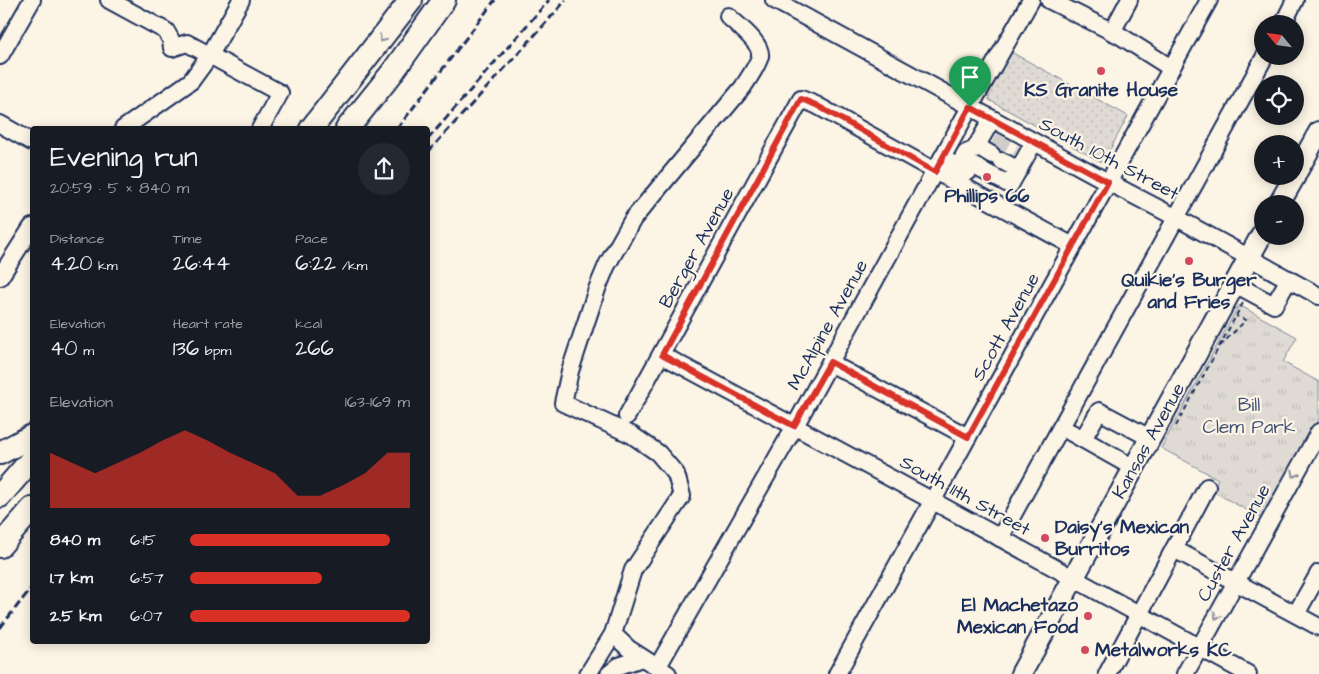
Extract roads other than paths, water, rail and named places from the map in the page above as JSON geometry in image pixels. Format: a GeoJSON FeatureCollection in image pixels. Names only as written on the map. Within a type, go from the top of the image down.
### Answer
{"type":"FeatureCollection","features":[{"type":"Feature","properties":{"kind":"highway"},"geometry":{"type":"LineString","coordinates":[[313,126],[411,0]]}},
{"type":"Feature","properties":{"kind":"highway"},"geometry":{"type":"LineString","coordinates":[[349,126],[392,72],[444,0]]}},
{"type":"Feature","properties":{"kind":"highway"},"geometry":{"type":"LineString","coordinates":[[0,453],[30,437]]}},
{"type":"Feature","properties":{"kind":"highway"},"geometry":{"type":"LineString","coordinates":[[0,496],[30,461]]}},
{"type":"Feature","properties":{"kind":"highway"},"geometry":{"type":"LineString","coordinates":[[0,546],[30,511]]}},
{"type":"Feature","properties":{"kind":"main road"},"geometry":{"type":"LineString","coordinates":[[1304,160],[1319,132]]}},
{"type":"Feature","properties":{"kind":"main road","name":"Kansas Avenue"},"geometry":{"type":"LineString","coordinates":[[1021,674],[1150,438],[1242,288],[1249,258],[1256,245]]}},
{"type":"Feature","properties":{"kind":"street"},"geometry":{"type":"LineString","coordinates":[[0,56],[6,30],[32,0]]}},
{"type":"Feature","properties":{"kind":"street"},"geometry":{"type":"LineString","coordinates":[[109,0],[166,31],[172,48],[187,44],[280,93],[262,126]]}},
{"type":"Feature","properties":{"kind":"street"},"geometry":{"type":"LineString","coordinates":[[127,126],[191,81],[210,55],[240,0]]}},
{"type":"Feature","properties":{"kind":"street","name":"South 10th Street"},"geometry":{"type":"LineString","coordinates":[[774,0],[1318,294]]}},
{"type":"Feature","properties":{"kind":"street","name":"McAlpine Avenue"},"geometry":{"type":"LineString","coordinates":[[662,671],[794,426],[1031,0]]}},
{"type":"Feature","properties":{"kind":"street"},"geometry":{"type":"LineString","coordinates":[[1049,0],[1079,6],[1112,32],[1171,68]]}},
{"type":"Feature","properties":{"kind":"street"},"geometry":{"type":"LineString","coordinates":[[1112,32],[1129,0]]}},
{"type":"Feature","properties":{"kind":"street","name":"Scott Avenue"},"geometry":{"type":"LineString","coordinates":[[837,674],[1209,0]]}},
{"type":"Feature","properties":{"kind":"street"},"geometry":{"type":"LineString","coordinates":[[1287,15],[1296,0]]}},
{"type":"Feature","properties":{"kind":"street"},"geometry":{"type":"LineString","coordinates":[[588,674],[613,634],[633,570],[682,496],[676,474],[658,453],[632,435],[563,403],[570,371],[597,290],[607,265],[624,234],[633,219],[743,87],[756,66],[760,56],[759,48],[728,16]]}},
{"type":"Feature","properties":{"kind":"street"},"geometry":{"type":"LineString","coordinates":[[1000,538],[1260,65]]}},
{"type":"Feature","properties":{"kind":"street","name":"Berger Avenue"},"geometry":{"type":"LineString","coordinates":[[628,416],[801,99],[938,165]]}},
{"type":"Feature","properties":{"kind":"street"},"geometry":{"type":"LineString","coordinates":[[992,119],[992,154]]}},
{"type":"Feature","properties":{"kind":"street"},"geometry":{"type":"LineString","coordinates":[[0,124],[30,141]]}},
{"type":"Feature","properties":{"kind":"street"},"geometry":{"type":"LineString","coordinates":[[938,165],[992,154],[1034,142]]}},
{"type":"Feature","properties":{"kind":"street"},"geometry":{"type":"LineString","coordinates":[[938,165],[1073,246]]}},
{"type":"Feature","properties":{"kind":"street"},"geometry":{"type":"LineString","coordinates":[[0,277],[30,230]]}},
{"type":"Feature","properties":{"kind":"street"},"geometry":{"type":"LineString","coordinates":[[1242,288],[1274,305],[1289,279]]}},
{"type":"Feature","properties":{"kind":"street","name":"South 11th Street"},"geometry":{"type":"LineString","coordinates":[[662,355],[1248,674]]}},
{"type":"Feature","properties":{"kind":"street"},"geometry":{"type":"LineString","coordinates":[[830,362],[968,437]]}},
{"type":"Feature","properties":{"kind":"street"},"geometry":{"type":"LineString","coordinates":[[1134,468],[1077,436],[1099,411],[1150,438]]}},
{"type":"Feature","properties":{"kind":"street","name":"Custer Avenue"},"geometry":{"type":"LineString","coordinates":[[1185,674],[1319,432]]}},
{"type":"Feature","properties":{"kind":"street"},"geometry":{"type":"LineString","coordinates":[[1107,674],[1207,487]]}},
{"type":"Feature","properties":{"kind":"street"},"geometry":{"type":"LineString","coordinates":[[1174,549],[1319,627]]}},
{"type":"Feature","properties":{"kind":"street"},"geometry":{"type":"LineString","coordinates":[[1296,614],[1319,573]]}},
{"type":"Feature","properties":{"kind":"street"},"geometry":{"type":"LineString","coordinates":[[613,634],[636,654],[662,671]]}},
{"type":"Feature","properties":{"kind":"street"},"geometry":{"type":"LineString","coordinates":[[609,674],[636,654]]}},
{"type":"Feature","properties":{"kind":"tunnel"},"geometry":{"type":"LineString","coordinates":[[993,140],[1016,153]]}},
{"type":"Feature","properties":{"kind":"railway"},"geometry":{"type":"LineString","coordinates":[[399,126],[495,0]]}},
{"type":"Feature","properties":{"kind":"railway"},"geometry":{"type":"LineString","coordinates":[[430,137],[549,0]]}},
{"type":"Feature","properties":{"kind":"railway"},"geometry":{"type":"LineString","coordinates":[[430,150],[566,0]]}},
{"type":"Feature","properties":{"kind":"railway"},"geometry":{"type":"LineString","coordinates":[[0,628],[30,590]]}},
{"type":"Feature","properties":{"kind":"place","name":"KS Granite House"},"geometry":{"type":"Point","coordinates":[1101,71]}},
{"type":"Feature","properties":{"kind":"place","name":"Phillips 66"},"geometry":{"type":"Point","coordinates":[987,177]}},
{"type":"Feature","properties":{"kind":"place","name":"Quikie's Burger and Fries"},"geometry":{"type":"Point","coordinates":[1189,261]}},
{"type":"Feature","properties":{"kind":"place","name":"Daisy's Mexican Burritos"},"geometry":{"type":"Point","coordinates":[1045,538]}},
{"type":"Feature","properties":{"kind":"place","name":"El Machetazo Mexican Food"},"geometry":{"type":"Point","coordinates":[1088,616]}},
{"type":"Feature","properties":{"kind":"place","name":"Metalworks KC"},"geometry":{"type":"Point","coordinates":[1085,650]}},
{"type":"Feature","properties":{"kind":"park label","name":"Bill Clem Park"},"geometry":{"type":"Point","coordinates":[1249,416]}}]}
